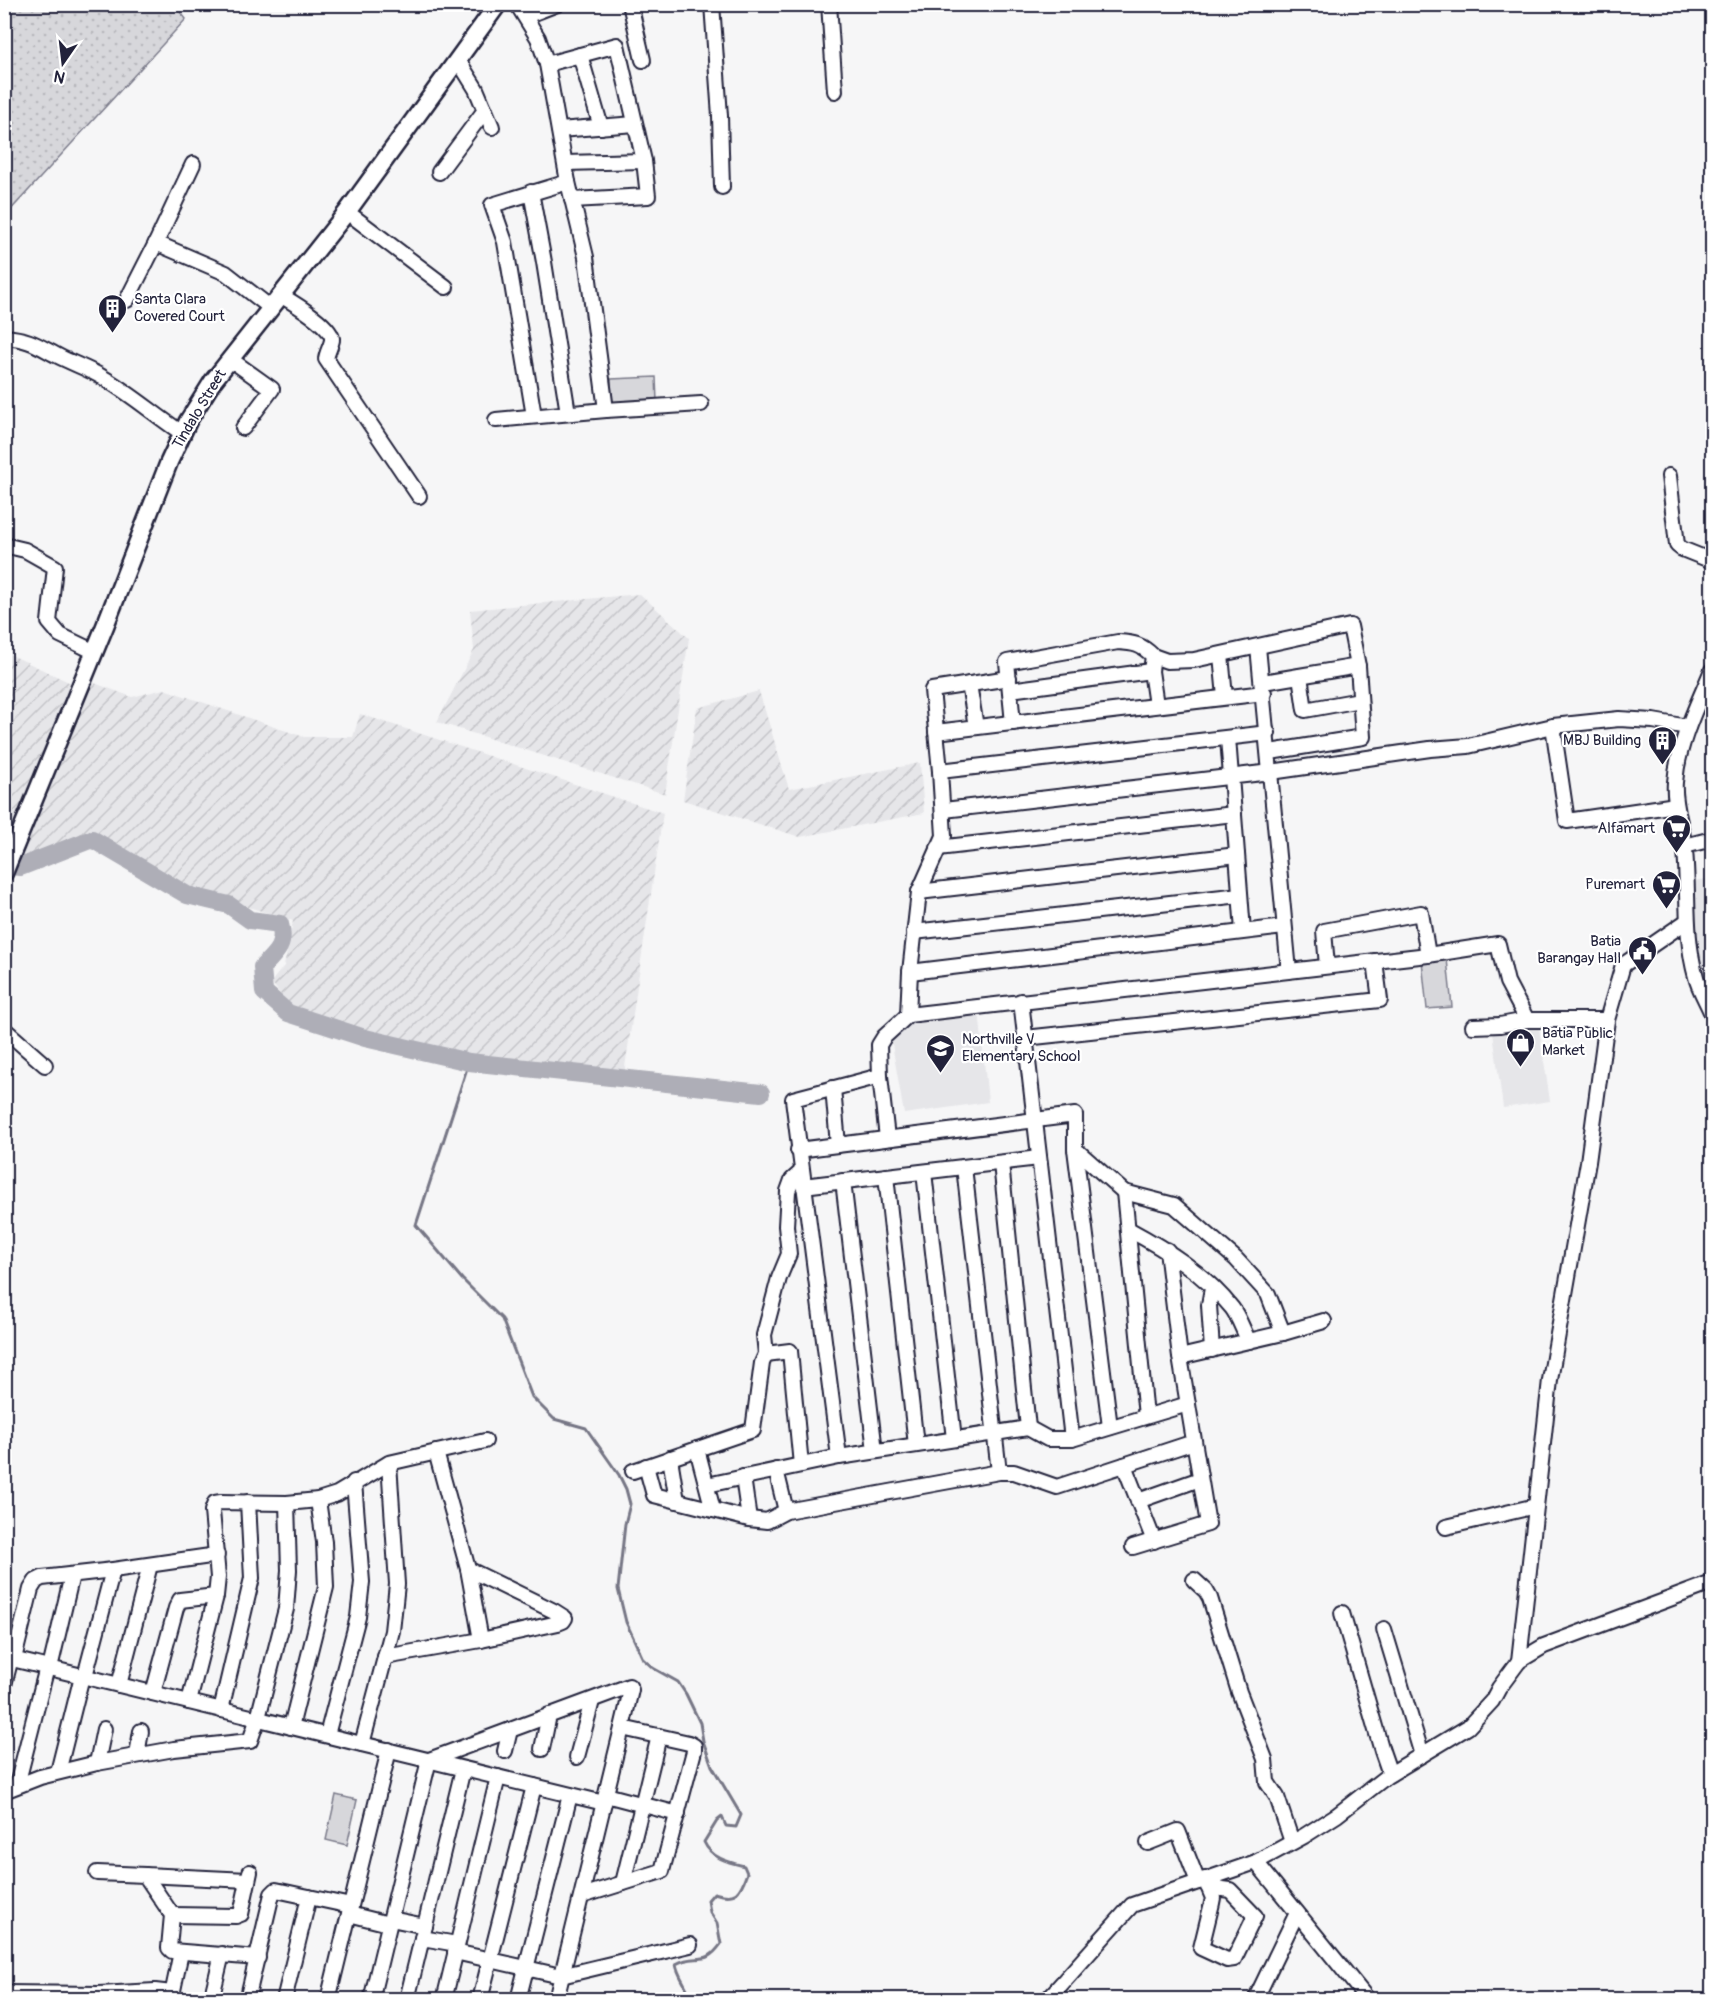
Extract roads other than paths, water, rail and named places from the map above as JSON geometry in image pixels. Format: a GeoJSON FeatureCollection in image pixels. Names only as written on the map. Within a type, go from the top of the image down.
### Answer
{"type":"FeatureCollection","features":[{"type":"Feature","properties":{"kind":"main road","name":"Tindalo Street"},"geometry":{"type":"LineString","coordinates":[[4,873],[182,433],[213,381],[347,212],[498,4]]}},
{"type":"Feature","properties":{"kind":"street"},"geometry":{"type":"LineString","coordinates":[[517,4],[538,38],[547,64],[568,182],[586,257],[606,410]]}},
{"type":"Feature","properties":{"kind":"street"},"geometry":{"type":"LineString","coordinates":[[526,16],[557,4]]}},
{"type":"Feature","properties":{"kind":"street"},"geometry":{"type":"LineString","coordinates":[[630,4],[643,60]]}},
{"type":"Feature","properties":{"kind":"street"},"geometry":{"type":"LineString","coordinates":[[712,4],[720,116],[722,187]]}},
{"type":"Feature","properties":{"kind":"street"},"geometry":{"type":"LineString","coordinates":[[829,4],[835,91]]}},
{"type":"Feature","properties":{"kind":"street"},"geometry":{"type":"LineString","coordinates":[[547,64],[618,45],[644,161],[648,196],[572,200]]}},
{"type":"Feature","properties":{"kind":"street"},"geometry":{"type":"LineString","coordinates":[[580,55],[601,128]]}},
{"type":"Feature","properties":{"kind":"street"},"geometry":{"type":"LineString","coordinates":[[458,60],[476,89],[492,127]]}},
{"type":"Feature","properties":{"kind":"street"},"geometry":{"type":"LineString","coordinates":[[439,172],[485,110]]}},
{"type":"Feature","properties":{"kind":"street"},"geometry":{"type":"LineString","coordinates":[[559,130],[635,124]]}},
{"type":"Feature","properties":{"kind":"street"},"geometry":{"type":"LineString","coordinates":[[565,163],[644,161]]}},
{"type":"Feature","properties":{"kind":"street"},"geometry":{"type":"LineString","coordinates":[[127,300],[193,164]]}},
{"type":"Feature","properties":{"kind":"street"},"geometry":{"type":"LineString","coordinates":[[534,416],[505,242],[492,205],[568,182]]}},
{"type":"Feature","properties":{"kind":"street"},"geometry":{"type":"LineString","coordinates":[[531,192],[568,413]]}},
{"type":"Feature","properties":{"kind":"street"},"geometry":{"type":"LineString","coordinates":[[347,212],[446,286]]}},
{"type":"Feature","properties":{"kind":"street"},"geometry":{"type":"LineString","coordinates":[[156,243],[226,273],[276,302],[309,313],[331,335],[332,341],[326,358],[419,496]]}},
{"type":"Feature","properties":{"kind":"street"},"geometry":{"type":"LineString","coordinates":[[4,337],[21,338],[42,345],[59,356],[103,377],[182,433]]}},
{"type":"Feature","properties":{"kind":"street"},"geometry":{"type":"LineString","coordinates":[[230,359],[272,389],[243,428]]}},
{"type":"Feature","properties":{"kind":"street"},"geometry":{"type":"LineString","coordinates":[[496,420],[701,404]]}},
{"type":"Feature","properties":{"kind":"street"},"geometry":{"type":"LineString","coordinates":[[1669,476],[1677,545],[1713,561]]}},
{"type":"Feature","properties":{"kind":"street"},"geometry":{"type":"LineString","coordinates":[[4,545],[25,550],[55,567],[49,622],[60,635],[95,652]]}},
{"type":"Feature","properties":{"kind":"street"},"geometry":{"type":"LineString","coordinates":[[1013,723],[1008,662],[1118,642],[1134,643],[1144,647],[1153,656],[1167,661],[1194,660],[1350,626],[1358,666],[1363,737],[1269,752]]}},
{"type":"Feature","properties":{"kind":"street"},"geometry":{"type":"LineString","coordinates":[[1258,647],[1289,970]]}},
{"type":"Feature","properties":{"kind":"street"},"geometry":{"type":"LineString","coordinates":[[1221,655],[1225,697]]}},
{"type":"Feature","properties":{"kind":"street"},"geometry":{"type":"LineString","coordinates":[[1153,656],[1151,671],[1156,705]]}},
{"type":"Feature","properties":{"kind":"street"},"geometry":{"type":"LineString","coordinates":[[936,732],[1225,697],[1300,676],[1358,666]]}},
{"type":"Feature","properties":{"kind":"street"},"geometry":{"type":"LineString","coordinates":[[1713,670],[1688,727],[1675,784],[1676,805],[1685,846],[1688,887],[1687,921],[1696,977],[1713,1014]]}},
{"type":"Feature","properties":{"kind":"street"},"geometry":{"type":"LineString","coordinates":[[908,1015],[910,972],[919,892],[944,836],[944,810],[932,690],[969,684],[1009,684],[1151,671]]}},
{"type":"Feature","properties":{"kind":"street"},"geometry":{"type":"LineString","coordinates":[[1300,676],[1305,710],[1360,700]]}},
{"type":"Feature","properties":{"kind":"street"},"geometry":{"type":"LineString","coordinates":[[969,684],[976,727]]}},
{"type":"Feature","properties":{"kind":"street"},"geometry":{"type":"LineString","coordinates":[[944,810],[1231,777],[1430,749],[1468,746],[1553,726],[1619,719],[1653,721],[1688,727]]}},
{"type":"Feature","properties":{"kind":"street"},"geometry":{"type":"LineString","coordinates":[[1553,726],[1567,821],[1676,805]]}},
{"type":"Feature","properties":{"kind":"street"},"geometry":{"type":"LineString","coordinates":[[940,771],[1268,733]]}},
{"type":"Feature","properties":{"kind":"street"},"geometry":{"type":"LineString","coordinates":[[1228,738],[1243,931]]}},
{"type":"Feature","properties":{"kind":"street"},"geometry":{"type":"LineString","coordinates":[[938,848],[1234,814]]}},
{"type":"Feature","properties":{"kind":"street"},"geometry":{"type":"LineString","coordinates":[[1685,846],[1713,839]]}},
{"type":"Feature","properties":{"kind":"street"},"geometry":{"type":"LineString","coordinates":[[919,892],[1237,855]]}},
{"type":"Feature","properties":{"kind":"street"},"geometry":{"type":"LineString","coordinates":[[914,932],[1240,895]]}},
{"type":"Feature","properties":{"kind":"street"},"geometry":{"type":"LineString","coordinates":[[1327,966],[1324,931],[1421,913],[1428,954]]}},
{"type":"Feature","properties":{"kind":"street"},"geometry":{"type":"LineString","coordinates":[[1519,1661],[1550,1380],[1560,1334],[1588,1162],[1607,1020],[1623,965],[1687,921]]}},
{"type":"Feature","properties":{"kind":"street"},"geometry":{"type":"LineString","coordinates":[[910,972],[1284,927]]}},
{"type":"Feature","properties":{"kind":"street"},"geometry":{"type":"LineString","coordinates":[[887,1138],[879,1076],[879,1045],[884,1037],[908,1015],[1375,961],[1498,944],[1506,982],[1527,1020]]}},
{"type":"Feature","properties":{"kind":"street"},"geometry":{"type":"LineString","coordinates":[[1025,1038],[1380,1000],[1375,961]]}},
{"type":"Feature","properties":{"kind":"street"},"geometry":{"type":"LineString","coordinates":[[1021,1001],[1072,1439]]}},
{"type":"Feature","properties":{"kind":"street"},"geometry":{"type":"LineString","coordinates":[[1473,1026],[1527,1020],[1607,1020]]}},
{"type":"Feature","properties":{"kind":"street"},"geometry":{"type":"LineString","coordinates":[[4,1029],[45,1065]]}},
{"type":"Feature","properties":{"kind":"street"},"geometry":{"type":"LineString","coordinates":[[839,1457],[793,1099],[879,1076]]}},
{"type":"Feature","properties":{"kind":"street"},"geometry":{"type":"LineString","coordinates":[[833,1088],[838,1145]]}},
{"type":"Feature","properties":{"kind":"street"},"geometry":{"type":"LineString","coordinates":[[798,1150],[1075,1115],[1075,1149],[1110,1427]]}},
{"type":"Feature","properties":{"kind":"street"},"geometry":{"type":"LineString","coordinates":[[1075,1149],[1124,1192],[1174,1205],[1236,1259],[1268,1294],[1283,1334]]}},
{"type":"Feature","properties":{"kind":"street"},"geometry":{"type":"LineString","coordinates":[[1039,1158],[843,1181],[792,1180],[788,1191],[786,1226],[789,1254],[779,1278],[764,1335],[766,1354],[762,1363],[753,1430],[640,1468],[654,1495],[749,1519],[767,1521],[786,1511],[999,1472],[1014,1472],[1057,1486],[1194,1442]]}},
{"type":"Feature","properties":{"kind":"street"},"geometry":{"type":"LineString","coordinates":[[1001,1163],[1028,1428]]}},
{"type":"Feature","properties":{"kind":"street"},"geometry":{"type":"LineString","coordinates":[[964,1167],[999,1472]]}},
{"type":"Feature","properties":{"kind":"street"},"geometry":{"type":"LineString","coordinates":[[924,1172],[954,1439]]}},
{"type":"Feature","properties":{"kind":"street"},"geometry":{"type":"LineString","coordinates":[[886,1176],[916,1445]]}},
{"type":"Feature","properties":{"kind":"street"},"geometry":{"type":"LineString","coordinates":[[843,1181],[875,1451]]}},
{"type":"Feature","properties":{"kind":"street"},"geometry":{"type":"LineString","coordinates":[[1124,1192],[1146,1416]]}},
{"type":"Feature","properties":{"kind":"street"},"geometry":{"type":"LineString","coordinates":[[1128,1229],[1167,1250],[1200,1276],[1233,1309],[1249,1341]]}},
{"type":"Feature","properties":{"kind":"street"},"geometry":{"type":"LineString","coordinates":[[789,1254],[811,1249]]}},
{"type":"Feature","properties":{"kind":"street"},"geometry":{"type":"LineString","coordinates":[[1133,1547],[1208,1524],[1180,1357],[1167,1250]]}},
{"type":"Feature","properties":{"kind":"street"},"geometry":{"type":"LineString","coordinates":[[1212,1288],[1209,1305],[1212,1350]]}},
{"type":"Feature","properties":{"kind":"street"},"geometry":{"type":"LineString","coordinates":[[1180,1357],[1283,1334],[1324,1322]]}},
{"type":"Feature","properties":{"kind":"street"},"geometry":{"type":"LineString","coordinates":[[766,1354],[790,1351],[801,1465]]}},
{"type":"Feature","properties":{"kind":"street"},"geometry":{"type":"LineString","coordinates":[[707,1485],[839,1457],[1028,1428],[1048,1439],[1072,1439],[1188,1404]]}},
{"type":"Feature","properties":{"kind":"street"},"geometry":{"type":"LineString","coordinates":[[189,1702],[216,1596],[218,1577],[212,1507],[215,1503],[286,1503],[318,1500],[337,1494],[389,1463],[485,1441]]}},
{"type":"Feature","properties":{"kind":"street"},"geometry":{"type":"LineString","coordinates":[[697,1449],[713,1510]]}},
{"type":"Feature","properties":{"kind":"street"},"geometry":{"type":"LineString","coordinates":[[436,1452],[468,1569],[481,1640]]}},
{"type":"Feature","properties":{"kind":"street"},"geometry":{"type":"LineString","coordinates":[[670,1458],[677,1501]]}},
{"type":"Feature","properties":{"kind":"street"},"geometry":{"type":"LineString","coordinates":[[362,1744],[392,1631],[397,1584],[389,1463]]}},
{"type":"Feature","properties":{"kind":"street"},"geometry":{"type":"LineString","coordinates":[[1124,1465],[1154,1541]]}},
{"type":"Feature","properties":{"kind":"street"},"geometry":{"type":"LineString","coordinates":[[776,1470],[786,1511]]}},
{"type":"Feature","properties":{"kind":"street"},"geometry":{"type":"LineString","coordinates":[[743,1477],[749,1519]]}},
{"type":"Feature","properties":{"kind":"street"},"geometry":{"type":"LineString","coordinates":[[1138,1501],[1200,1479]]}},
{"type":"Feature","properties":{"kind":"street"},"geometry":{"type":"LineString","coordinates":[[327,1735],[358,1617],[362,1582],[354,1482]]}},
{"type":"Feature","properties":{"kind":"street"},"geometry":{"type":"LineString","coordinates":[[291,1727],[326,1587],[324,1542],[318,1500]]}},
{"type":"Feature","properties":{"kind":"street"},"geometry":{"type":"LineString","coordinates":[[221,1710],[252,1578],[248,1502]]}},
{"type":"Feature","properties":{"kind":"street"},"geometry":{"type":"LineString","coordinates":[[11,1788],[58,1772],[175,1744],[250,1741],[286,1609],[289,1570],[286,1503]]}},
{"type":"Feature","properties":{"kind":"street"},"geometry":{"type":"LineString","coordinates":[[1446,1527],[1536,1506]]}},
{"type":"Feature","properties":{"kind":"street"},"geometry":{"type":"LineString","coordinates":[[4,1685],[31,1589],[36,1581],[42,1578],[217,1555]]}},
{"type":"Feature","properties":{"kind":"street"},"geometry":{"type":"LineString","coordinates":[[119,1685],[150,1565]]}},
{"type":"Feature","properties":{"kind":"street"},"geometry":{"type":"LineString","coordinates":[[386,1657],[481,1640],[562,1622],[565,1618],[468,1569]]}},
{"type":"Feature","properties":{"kind":"street"},"geometry":{"type":"LineString","coordinates":[[58,1772],[113,1570]]}},
{"type":"Feature","properties":{"kind":"street"},"geometry":{"type":"LineString","coordinates":[[11,1788],[48,1667],[72,1575]]}},
{"type":"Feature","properties":{"kind":"street"},"geometry":{"type":"LineString","coordinates":[[1194,1580],[1206,1591],[1209,1598],[1239,1692],[1266,1759],[1267,1782],[1277,1797],[1292,1842]]}},
{"type":"Feature","properties":{"kind":"street"},"geometry":{"type":"LineString","coordinates":[[1054,1998],[1132,1905],[1204,1883],[1256,1862],[1337,1815],[1390,1774],[1468,1727],[1492,1701],[1519,1661],[1544,1646],[1713,1583]]}},
{"type":"Feature","properties":{"kind":"street"},"geometry":{"type":"LineString","coordinates":[[153,1693],[180,1600],[216,1596]]}},
{"type":"Feature","properties":{"kind":"street"},"geometry":{"type":"LineString","coordinates":[[1342,1613],[1390,1774]]}},
{"type":"Feature","properties":{"kind":"street"},"geometry":{"type":"LineString","coordinates":[[1384,1629],[1422,1755]]}},
{"type":"Feature","properties":{"kind":"street"},"geometry":{"type":"LineString","coordinates":[[10,1658],[570,1795],[642,1805],[678,1814]]}},
{"type":"Feature","properties":{"kind":"street"},"geometry":{"type":"LineString","coordinates":[[429,1760],[592,1701],[626,1686],[630,1687],[582,1896],[555,2000]]}},
{"type":"Feature","properties":{"kind":"street"},"geometry":{"type":"LineString","coordinates":[[577,1757],[592,1701]]}},
{"type":"Feature","properties":{"kind":"street"},"geometry":{"type":"LineString","coordinates":[[542,1749],[549,1715]]}},
{"type":"Feature","properties":{"kind":"street"},"geometry":{"type":"LineString","coordinates":[[582,1896],[662,1871],[694,1751],[694,1746],[690,1743],[622,1728]]}},
{"type":"Feature","properties":{"kind":"street"},"geometry":{"type":"LineString","coordinates":[[97,1763],[104,1729]]}},
{"type":"Feature","properties":{"kind":"street"},"geometry":{"type":"LineString","coordinates":[[505,1751],[510,1730]]}},
{"type":"Feature","properties":{"kind":"street"},"geometry":{"type":"LineString","coordinates":[[136,1755],[141,1731]]}},
{"type":"Feature","properties":{"kind":"street"},"geometry":{"type":"LineString","coordinates":[[622,1883],[659,1736]]}},
{"type":"Feature","properties":{"kind":"street"},"geometry":{"type":"LineString","coordinates":[[328,2000],[389,1750]]}},
{"type":"Feature","properties":{"kind":"street"},"geometry":{"type":"LineString","coordinates":[[371,2000],[429,1760]]}},
{"type":"Feature","properties":{"kind":"street"},"geometry":{"type":"LineString","coordinates":[[407,2000],[463,1769]]}},
{"type":"Feature","properties":{"kind":"street"},"geometry":{"type":"LineString","coordinates":[[444,2000],[498,1777]]}},
{"type":"Feature","properties":{"kind":"street"},"geometry":{"type":"LineString","coordinates":[[480,2000],[534,1786]]}},
{"type":"Feature","properties":{"kind":"street"},"geometry":{"type":"LineString","coordinates":[[518,2000],[570,1795]]}},
{"type":"Feature","properties":{"kind":"street"},"geometry":{"type":"LineString","coordinates":[[1148,1843],[1178,1831],[1212,1903],[1201,1948],[1227,1960],[1234,1959],[1255,1916],[1230,1890],[1204,1883]]}},
{"type":"Feature","properties":{"kind":"street"},"geometry":{"type":"LineString","coordinates":[[1256,1862],[1368,2000]]}},
{"type":"Feature","properties":{"kind":"street"},"geometry":{"type":"LineString","coordinates":[[97,1873],[249,1876],[241,1914],[236,1916],[172,1915]]}},
{"type":"Feature","properties":{"kind":"street"},"geometry":{"type":"LineString","coordinates":[[145,1875],[172,1915],[169,1948],[172,1951],[258,1958]]}},
{"type":"Feature","properties":{"kind":"street"},"geometry":{"type":"LineString","coordinates":[[247,2000],[272,1894],[276,1890],[423,1932],[456,1948],[490,1959],[561,1976],[690,1945]]}},
{"type":"Feature","properties":{"kind":"street"},"geometry":{"type":"LineString","coordinates":[[284,2000],[309,1898]]}},
{"type":"Feature","properties":{"kind":"street"},"geometry":{"type":"LineString","coordinates":[[1255,2000],[1297,1912]]}},
{"type":"Feature","properties":{"kind":"street"},"geometry":{"type":"LineString","coordinates":[[4,1993],[24,1997],[172,1996],[182,1952]]}},
{"type":"Feature","properties":{"kind":"street"},"geometry":{"type":"LineString","coordinates":[[211,2000],[222,1954]]}},
{"type":"Feature","properties":{"kind":"waterway"},"geometry":{"type":"LineString","coordinates":[[4,865],[20,867],[92,839],[187,895],[229,905],[250,920],[280,924],[281,943],[262,967],[264,992],[288,1013],[365,1038],[469,1062],[761,1093]]}},
{"type":"Feature","properties":{"kind":"waterway"},"geometry":{"type":"LineString","coordinates":[[469,1062],[416,1225],[462,1279],[502,1319],[532,1397],[554,1419],[586,1428],[619,1475],[630,1504],[625,1524],[618,1589],[626,1622],[643,1659],[653,1668],[678,1682],[686,1694],[700,1723],[703,1741],[712,1766],[741,1815],[736,1827],[726,1826],[722,1817],[704,1842],[716,1856],[744,1866],[747,1873],[742,1886],[736,1893],[727,1896],[714,1893],[708,1900],[710,1912],[717,1923],[721,1944],[710,1956],[676,1964],[691,2000]]}},
{"type":"Feature","properties":{"kind":"place","name":"Santa Clara Covered Court"},"geometry":{"type":"Point","coordinates":[113,334]}},
{"type":"Feature","properties":{"kind":"place","name":"MBJ Building"},"geometry":{"type":"Point","coordinates":[1662,766]}},
{"type":"Feature","properties":{"kind":"place","name":"Alfamart"},"geometry":{"type":"Point","coordinates":[1676,854]}},
{"type":"Feature","properties":{"kind":"place","name":"Puremart"},"geometry":{"type":"Point","coordinates":[1666,910]}},
{"type":"Feature","properties":{"kind":"place","name":"Batia Barangay Hall"},"geometry":{"type":"Point","coordinates":[1642,976]}},
{"type":"Feature","properties":{"kind":"place","name":"Batia Public Market"},"geometry":{"type":"Point","coordinates":[1521,1068]}},
{"type":"Feature","properties":{"kind":"place","name":"Northville V Elementary School"},"geometry":{"type":"Point","coordinates":[941,1074]}}]}
